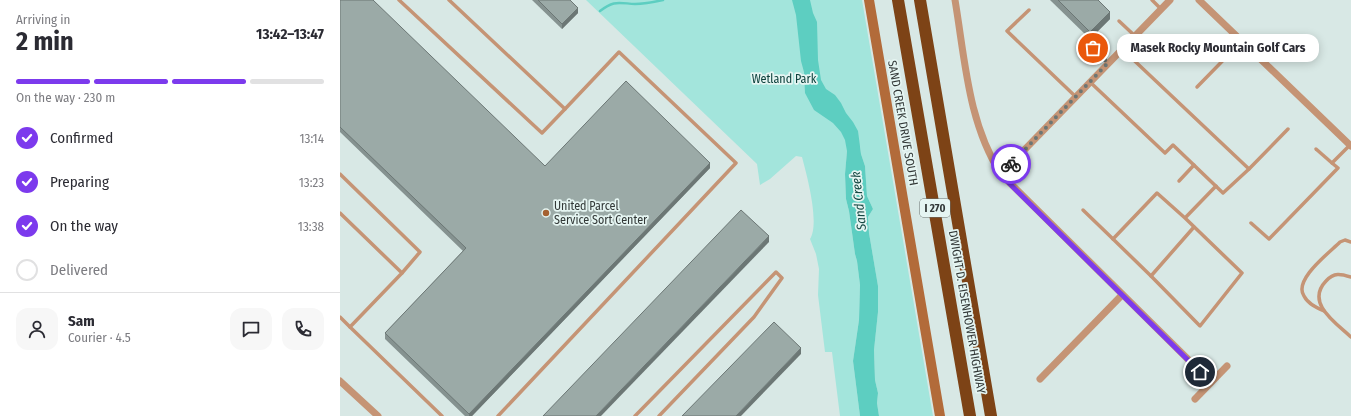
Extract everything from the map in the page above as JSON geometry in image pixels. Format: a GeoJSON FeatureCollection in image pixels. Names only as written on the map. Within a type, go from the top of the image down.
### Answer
{"type":"FeatureCollection","features":[{"type":"Feature","properties":{"kind":"highway","name":"DWIGHT D. EISENHOWER HIGHWAY"},"geometry":{"type":"LineString","coordinates":[[898,0],[970,416]]}},
{"type":"Feature","properties":{"kind":"highway","name":"DWIGHT D. EISENHOWER HIGHWAY"},"geometry":{"type":"LineString","coordinates":[[920,0],[991,416]]}},
{"type":"Feature","properties":{"kind":"main road","name":"SAND CREEK DRIVE SOUTH"},"geometry":{"type":"LineString","coordinates":[[869,0],[940,416]]}},
{"type":"Feature","properties":{"kind":"street"},"geometry":{"type":"LineString","coordinates":[[1001,174],[1170,0]]}},
{"type":"Feature","properties":{"kind":"street"},"geometry":{"type":"LineString","coordinates":[[1199,0],[1351,146]]}},
{"type":"Feature","properties":{"kind":"street"},"geometry":{"type":"LineString","coordinates":[[956,1],[971,96],[978,126],[988,153],[1001,174],[1211,382]]}},
{"type":"Feature","properties":{"kind":"street"},"geometry":{"type":"LineString","coordinates":[[1040,379],[1122,295]]}},
{"type":"Feature","properties":{"kind":"street"},"geometry":{"type":"LineString","coordinates":[[1195,399],[1227,366]]}},
{"type":"Feature","properties":{"kind":"street"},"geometry":{"type":"LineString","coordinates":[[340,381],[378,416]]}},
{"type":"Feature","properties":{"kind":"lane"},"geometry":{"type":"LineString","coordinates":[[399,0],[542,133],[620,52],[736,163],[498,416]]}},
{"type":"Feature","properties":{"kind":"lane"},"geometry":{"type":"LineString","coordinates":[[449,0],[565,109]]}},
{"type":"Feature","properties":{"kind":"lane"},"geometry":{"type":"LineString","coordinates":[[1152,0],[1161,9]]}},
{"type":"Feature","properties":{"kind":"lane"},"geometry":{"type":"LineString","coordinates":[[1029,10],[1007,31],[1076,97]]}},
{"type":"Feature","properties":{"kind":"lane"},"geometry":{"type":"LineString","coordinates":[[1119,21],[1135,36]]}},
{"type":"Feature","properties":{"kind":"lane"},"geometry":{"type":"LineString","coordinates":[[1198,87],[1242,41]]}},
{"type":"Feature","properties":{"kind":"lane"},"geometry":{"type":"LineString","coordinates":[[1093,48],[1108,63]]}},
{"type":"Feature","properties":{"kind":"lane"},"geometry":{"type":"LineString","coordinates":[[1122,49],[1249,169]]}},
{"type":"Feature","properties":{"kind":"lane"},"geometry":{"type":"LineString","coordinates":[[1090,82],[1166,153],[1173,145],[1223,192],[1249,169],[1288,129]]}},
{"type":"Feature","properties":{"kind":"lane"},"geometry":{"type":"LineString","coordinates":[[1332,163],[1351,146]]}},
{"type":"Feature","properties":{"kind":"lane"},"geometry":{"type":"LineString","coordinates":[[1251,223],[1269,239],[1338,168],[1316,149]]}},
{"type":"Feature","properties":{"kind":"lane"},"geometry":{"type":"LineString","coordinates":[[1179,182],[1194,165]]}},
{"type":"Feature","properties":{"kind":"lane"},"geometry":{"type":"LineString","coordinates":[[340,174],[420,252],[350,327]]}},
{"type":"Feature","properties":{"kind":"lane"},"geometry":{"type":"LineString","coordinates":[[1185,218],[1216,186]]}},
{"type":"Feature","properties":{"kind":"lane"},"geometry":{"type":"LineString","coordinates":[[1083,210],[1200,326],[1242,273],[1157,193],[1113,239]]}},
{"type":"Feature","properties":{"kind":"lane"},"geometry":{"type":"LineString","coordinates":[[340,213],[402,273]]}},
{"type":"Feature","properties":{"kind":"lane"},"geometry":{"type":"LineString","coordinates":[[1151,276],[1194,227]]}},
{"type":"Feature","properties":{"kind":"lane"},"geometry":{"type":"LineString","coordinates":[[1324,311],[1313,306],[1303,296],[1301,288],[1303,281],[1340,242],[1344,240],[1351,242]]}},
{"type":"Feature","properties":{"kind":"lane"},"geometry":{"type":"LineString","coordinates":[[636,416],[776,272],[782,278],[754,317],[659,416]]}},
{"type":"Feature","properties":{"kind":"lane"},"geometry":{"type":"LineString","coordinates":[[1351,277],[1339,273],[1329,277],[1321,286],[1318,300],[1324,311],[1351,338]]}},
{"type":"Feature","properties":{"kind":"lane"},"geometry":{"type":"LineString","coordinates":[[340,317],[442,416]]}},
{"type":"Feature","properties":{"kind":"green space","name":"Wetland Park"},"geometry":{"type":"Polygon","coordinates":[[[586,0],[862,0],[933,416],[879,416],[877,403],[878,393],[875,380],[874,350],[878,312],[878,286],[869,233],[868,217],[873,209],[867,196],[865,166],[860,146],[847,151],[845,174],[846,199],[860,285],[859,320],[853,361],[860,416],[840,416],[832,352],[825,352],[818,295],[819,269],[816,254],[810,239],[813,232],[814,222],[812,199],[802,157],[796,156],[770,179],[760,185],[757,164],[586,0]]]}},
{"type":"Feature","properties":{"kind":"water","name":"Sand Creek"},"geometry":{"type":"Polygon","coordinates":[[[792,0],[810,0],[817,22],[818,60],[821,80],[826,89],[835,95],[841,103],[858,131],[861,154],[865,166],[867,196],[873,209],[868,217],[869,233],[878,286],[878,312],[874,350],[875,380],[878,393],[877,403],[879,416],[860,416],[853,361],[859,320],[860,285],[846,199],[845,174],[847,151],[845,140],[841,132],[833,123],[814,110],[805,93],[804,72],[801,61],[796,15],[792,0]]]}},
{"type":"Feature","properties":{"kind":"building","name":"United Parcel Service Sort Center"},"geometry":{"type":"Polygon","coordinates":[[[340,0],[373,0],[545,166],[626,81],[710,163],[469,414],[385,333],[466,248],[340,127],[340,0]]]}},
{"type":"Feature","properties":{"kind":"building"},"geometry":{"type":"Polygon","coordinates":[[[538,0],[570,0],[578,8],[562,24],[538,0]]]}},
{"type":"Feature","properties":{"kind":"building"},"geometry":{"type":"Polygon","coordinates":[[[1058,0],[1098,0],[1110,12],[1090,32],[1058,0]]]}},
{"type":"Feature","properties":{"kind":"building"},"geometry":{"type":"Polygon","coordinates":[[[741,210],[769,236],[596,416],[543,416],[741,210]]]}},
{"type":"Feature","properties":{"kind":"building"},"geometry":{"type":"Polygon","coordinates":[[[774,322],[801,348],[736,416],[682,416],[774,322]]]}},
{"type":"Feature","properties":{"kind":"waterway"},"geometry":{"type":"LineString","coordinates":[[600,11],[609,5],[616,3],[638,4],[663,0]]}},
{"type":"Feature","properties":{"kind":"way so far"},"geometry":{"type":"LineString","coordinates":[[1011,164],[1108,63],[1093,48]]}},
{"type":"Feature","properties":{"kind":"place","name":"Masek Rocky Mountain Golf Cars"},"geometry":{"type":"Point","coordinates":[1093,48]}},
{"type":"Feature","properties":{"kind":"place","name":"United Parcel Service Sort Center"},"geometry":{"type":"Point","coordinates":[546,213]}},
{"type":"Feature","properties":{"kind":"route"},"geometry":{"type":"LineString","coordinates":[[1011,164],[1001,174],[1010,184],[1200,372]]}}]}
